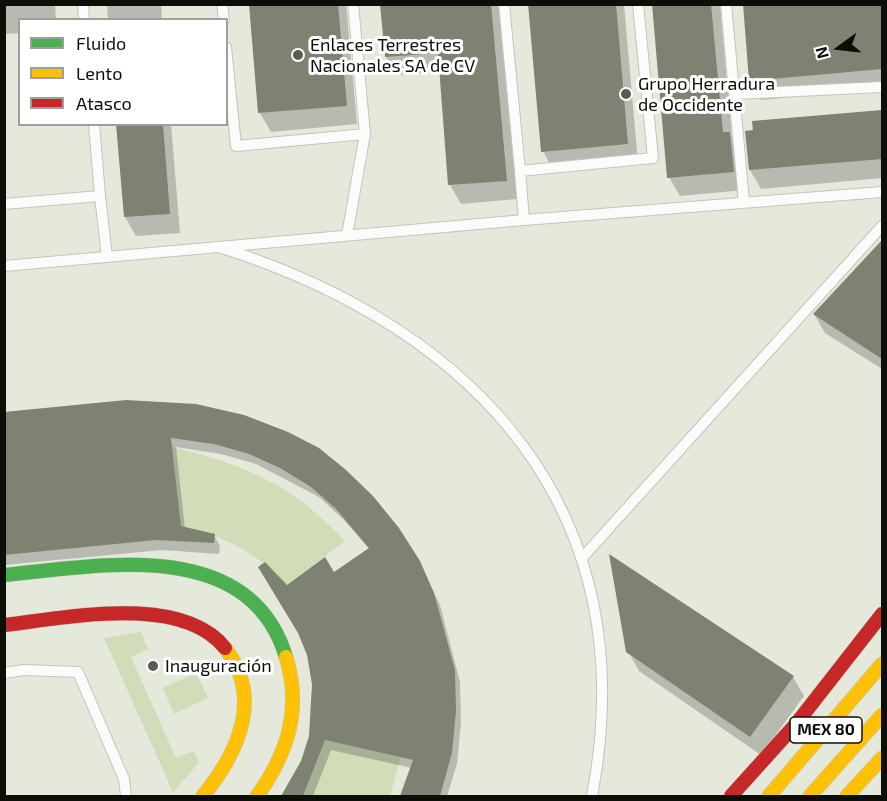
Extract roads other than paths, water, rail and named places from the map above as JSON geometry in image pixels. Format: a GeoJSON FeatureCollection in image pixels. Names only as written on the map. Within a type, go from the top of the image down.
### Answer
{"type":"FeatureCollection","features":[{"type":"Feature","properties":{"kind":"street"},"geometry":{"type":"LineString","coordinates":[[4,575],[87,568],[176,567],[218,578],[253,603],[267,620],[287,658],[294,701],[287,744],[257,796]]}},
{"type":"Feature","properties":{"kind":"street"},"geometry":{"type":"LineString","coordinates":[[730,796],[796,724],[882,614]]}},
{"type":"Feature","properties":{"kind":"street"},"geometry":{"type":"LineString","coordinates":[[4,625],[96,617],[160,616],[192,622],[220,640],[240,674],[245,694],[245,714],[233,752],[203,796]]}},
{"type":"Feature","properties":{"kind":"street","name":"MEX 80"},"geometry":{"type":"LineString","coordinates":[[770,796],[882,664]]}},
{"type":"Feature","properties":{"kind":"street","name":"MEX 80"},"geometry":{"type":"LineString","coordinates":[[810,796],[882,716]]}},
{"type":"Feature","properties":{"kind":"street"},"geometry":{"type":"LineString","coordinates":[[848,796],[882,758]]}},
{"type":"Feature","properties":{"kind":"lane"},"geometry":{"type":"LineString","coordinates":[[347,235],[365,134],[352,4]]}},
{"type":"Feature","properties":{"kind":"lane"},"geometry":{"type":"LineString","coordinates":[[504,4],[524,220]]}},
{"type":"Feature","properties":{"kind":"lane"},"geometry":{"type":"LineString","coordinates":[[520,171],[653,158],[638,4]]}},
{"type":"Feature","properties":{"kind":"lane"},"geometry":{"type":"LineString","coordinates":[[726,4],[736,94],[744,202]]}},
{"type":"Feature","properties":{"kind":"lane"},"geometry":{"type":"LineString","coordinates":[[228,67],[236,146],[365,134]]}},
{"type":"Feature","properties":{"kind":"lane"},"geometry":{"type":"LineString","coordinates":[[736,94],[882,87]]}},
{"type":"Feature","properties":{"kind":"lane"},"geometry":{"type":"LineString","coordinates":[[94,126],[107,257]]}},
{"type":"Feature","properties":{"kind":"lane"},"geometry":{"type":"LineString","coordinates":[[4,266],[524,220],[882,192]]}},
{"type":"Feature","properties":{"kind":"lane"},"geometry":{"type":"LineString","coordinates":[[4,204],[100,196]]}},
{"type":"Feature","properties":{"kind":"lane"},"geometry":{"type":"LineString","coordinates":[[582,558],[882,226]]}},
{"type":"Feature","properties":{"kind":"lane"},"geometry":{"type":"LineString","coordinates":[[218,247],[278,266],[339,295],[401,331],[453,370],[492,408],[530,453],[561,507],[582,558],[597,627],[601,686],[599,741],[592,796]]}},
{"type":"Feature","properties":{"kind":"lane"},"geometry":{"type":"LineString","coordinates":[[4,674],[24,670],[78,672],[124,779],[126,796]]}},
{"type":"Feature","properties":{"kind":"place","name":"Enlaces Terrestres Nacionales SA de CV"},"geometry":{"type":"Point","coordinates":[298,55]}},
{"type":"Feature","properties":{"kind":"place","name":"Grupo Herradura de Occidente"},"geometry":{"type":"Point","coordinates":[626,94]}},
{"type":"Feature","properties":{"kind":"place","name":"Inauguración"},"geometry":{"type":"Point","coordinates":[153,666]}}]}
